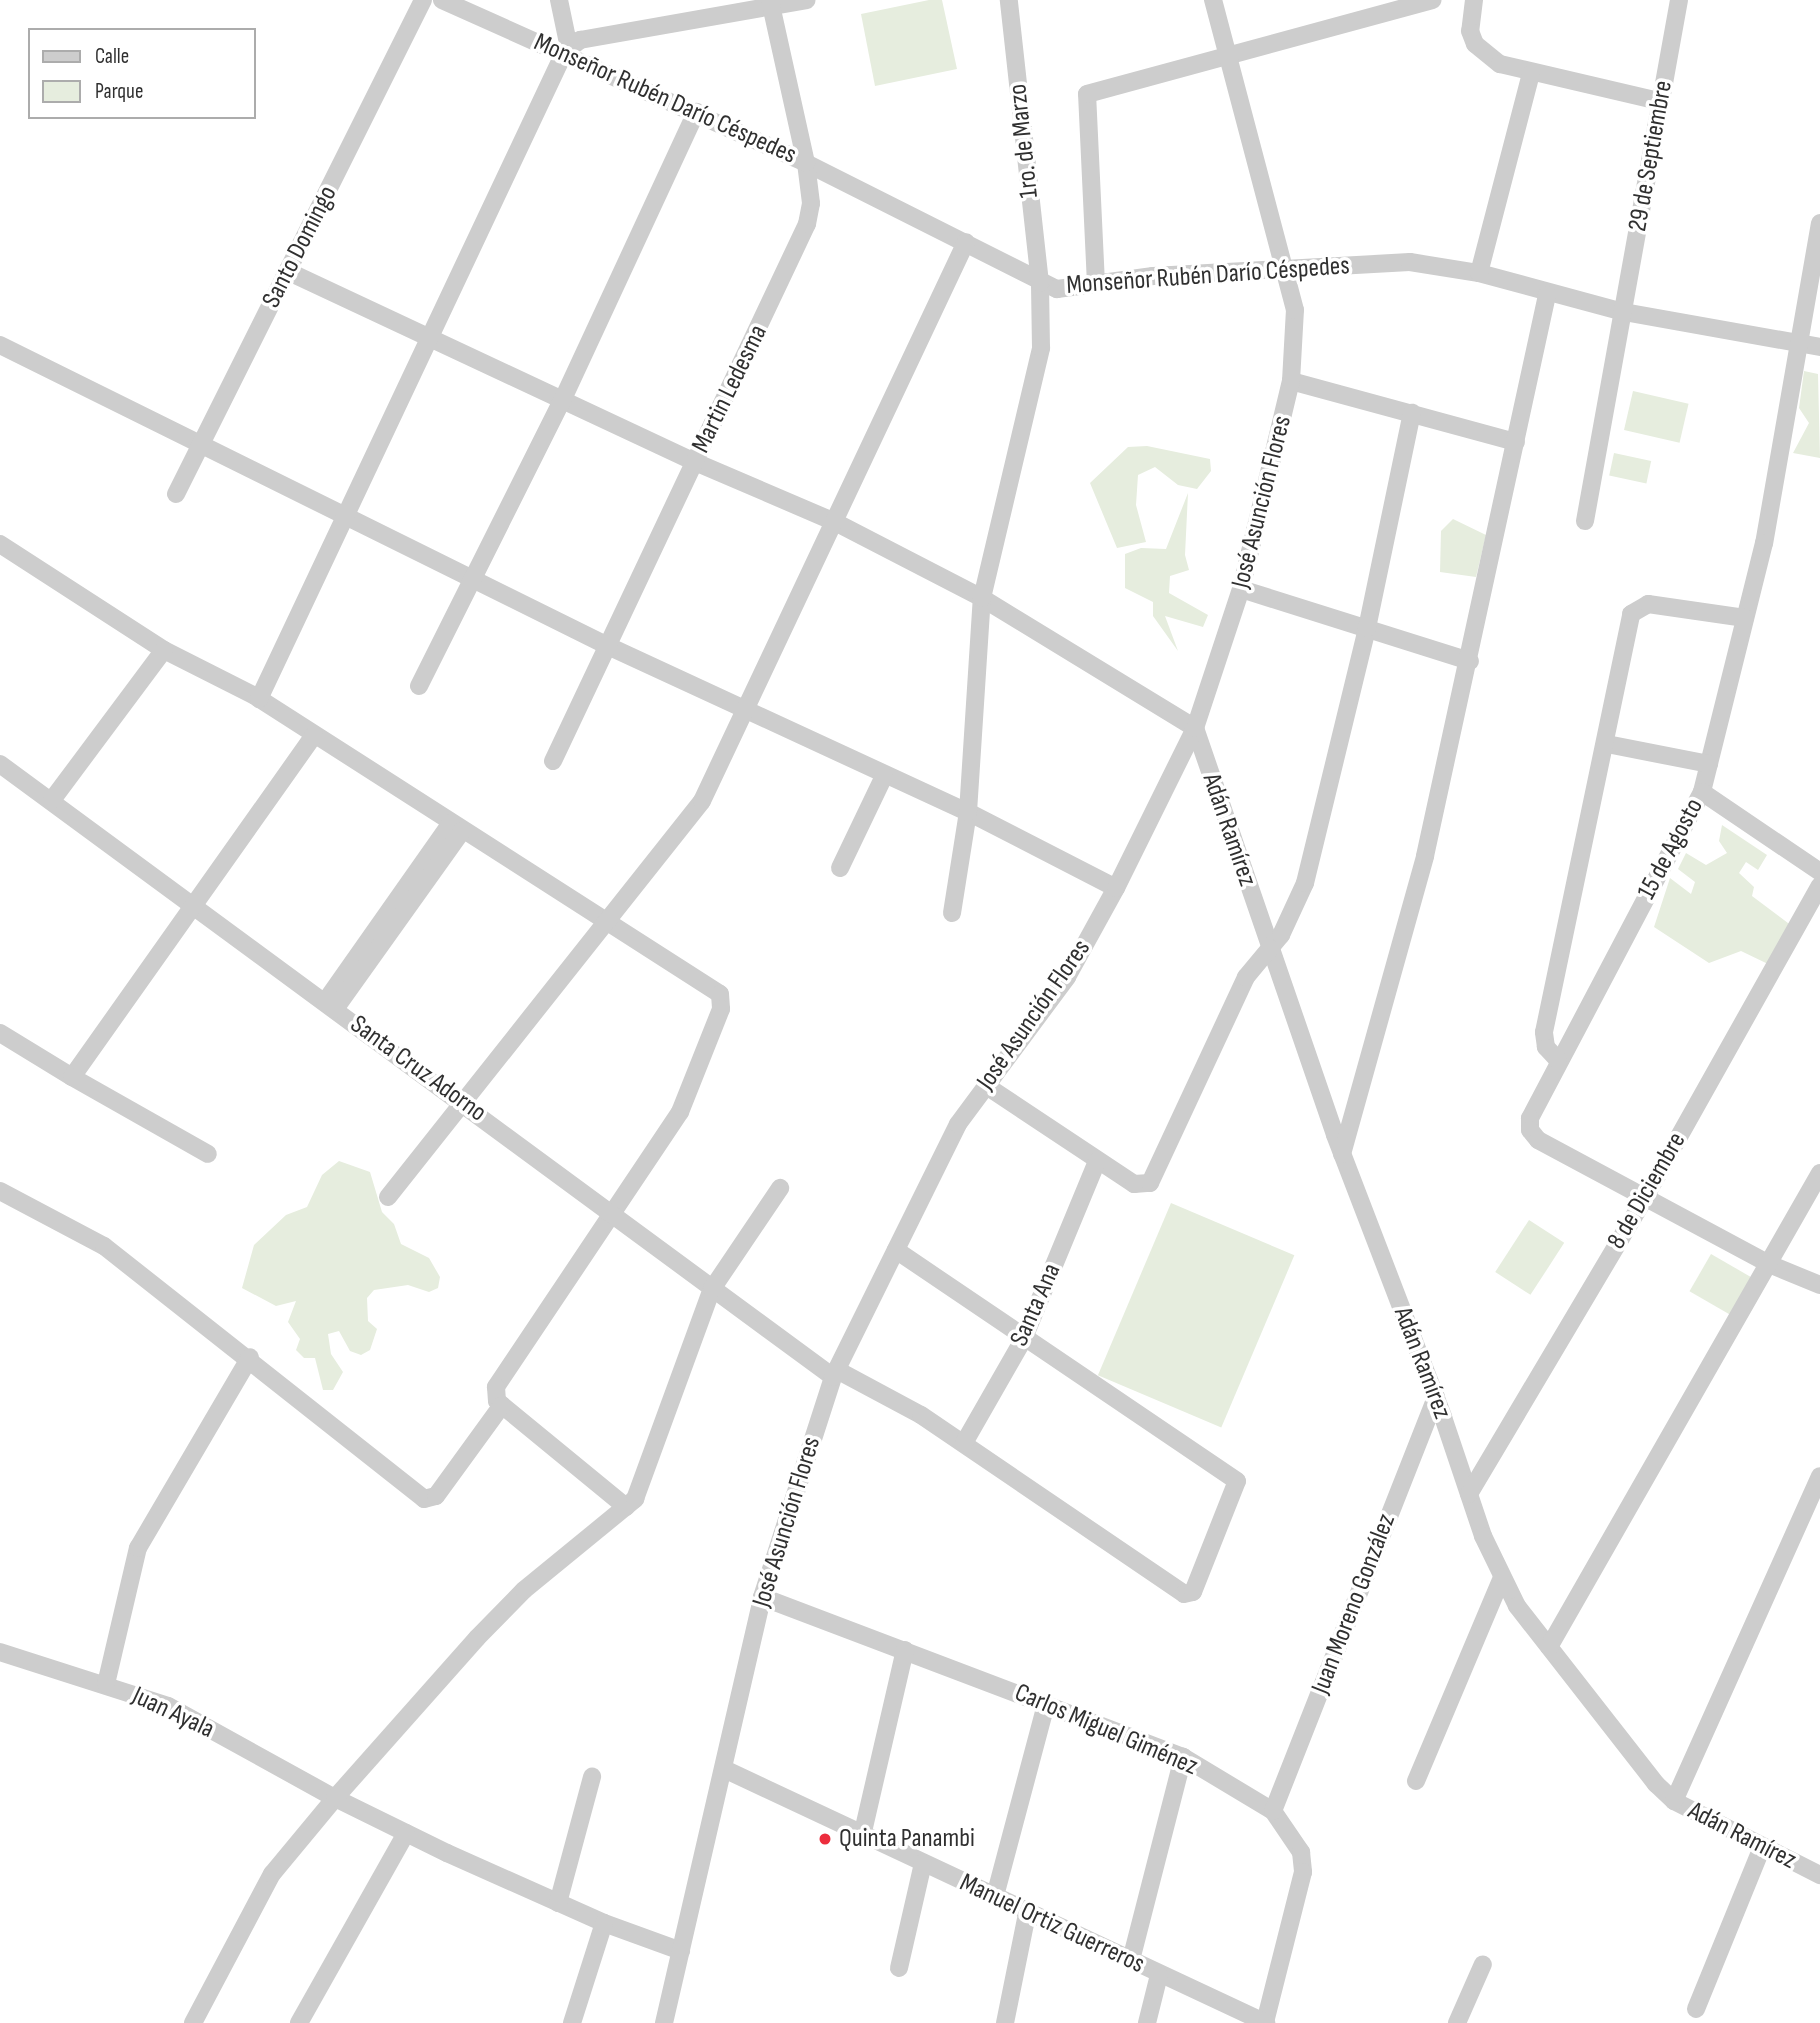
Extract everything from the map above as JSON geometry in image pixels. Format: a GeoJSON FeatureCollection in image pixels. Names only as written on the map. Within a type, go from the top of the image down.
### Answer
{"type":"FeatureCollection","features":[{"type":"Feature","properties":{"kind":"street","name":"Santo Domingo"},"geometry":{"type":"LineString","coordinates":[[176,494],[423,0]]}},
{"type":"Feature","properties":{"kind":"street","name":"Monseñor Rubén Darío Céspedes"},"geometry":{"type":"LineString","coordinates":[[442,0],[567,50],[806,163],[966,242],[1040,283],[1057,289],[1153,276],[1288,272],[1399,262],[1479,273],[1547,295],[1624,312],[1820,347]]}},
{"type":"Feature","properties":{"kind":"street"},"geometry":{"type":"LineString","coordinates":[[559,0],[567,50]]}},
{"type":"Feature","properties":{"kind":"street"},"geometry":{"type":"LineString","coordinates":[[259,699],[342,516],[432,337],[567,50],[580,40],[771,4],[806,0]]}},
{"type":"Feature","properties":{"kind":"street","name":"1ro. de Marzo"},"geometry":{"type":"LineString","coordinates":[[952,913],[968,812],[982,598],[1038,372],[1040,283],[1009,0]]}},
{"type":"Feature","properties":{"kind":"street","name":"José Asunción Flores"},"geometry":{"type":"LineString","coordinates":[[664,2023],[762,1597],[835,1374],[958,1124],[1067,977],[1116,888],[1195,728],[1241,589],[1292,381],[1295,310],[1288,272],[1213,0]]}},
{"type":"Feature","properties":{"kind":"street"},"geometry":{"type":"LineString","coordinates":[[1096,284],[1087,94],[1432,0]]}},
{"type":"Feature","properties":{"kind":"street"},"geometry":{"type":"LineString","coordinates":[[1474,0],[1470,31],[1475,44],[1500,64],[1531,74],[1659,101]]}},
{"type":"Feature","properties":{"kind":"street","name":"29 de Septiembre"},"geometry":{"type":"LineString","coordinates":[[1585,521],[1679,0]]}},
{"type":"Feature","properties":{"kind":"street","name":"Martin Ledesma"},"geometry":{"type":"LineString","coordinates":[[553,761],[803,234],[811,203],[806,163],[771,4]]}},
{"type":"Feature","properties":{"kind":"street"},"geometry":{"type":"LineString","coordinates":[[1479,273],[1531,74]]}},
{"type":"Feature","properties":{"kind":"street"},"geometry":{"type":"LineString","coordinates":[[419,687],[562,401],[696,112]]}},
{"type":"Feature","properties":{"kind":"street","name":"15 de Agosto"},"geometry":{"type":"LineString","coordinates":[[1820,223],[1765,543],[1702,793],[1558,1060],[1530,1118],[1530,1130],[1538,1140],[1769,1264],[1820,1285]]}},
{"type":"Feature","properties":{"kind":"street"},"geometry":{"type":"LineString","coordinates":[[388,1197],[607,925],[702,801],[966,242]]}},
{"type":"Feature","properties":{"kind":"street"},"geometry":{"type":"LineString","coordinates":[[287,271],[695,462],[835,522],[982,598],[1195,728]]}},
{"type":"Feature","properties":{"kind":"street"},"geometry":{"type":"LineString","coordinates":[[1342,1154],[1425,856],[1470,661],[1547,295]]}},
{"type":"Feature","properties":{"kind":"street"},"geometry":{"type":"LineString","coordinates":[[0,345],[202,442],[342,516],[608,646],[745,712],[968,812],[1116,888]]}},
{"type":"Feature","properties":{"kind":"street"},"geometry":{"type":"LineString","coordinates":[[1292,381],[1516,442]]}},
{"type":"Feature","properties":{"kind":"street"},"geometry":{"type":"LineString","coordinates":[[985,1085],[1134,1184],[1150,1183],[1247,977],[1270,951],[1305,883],[1367,628],[1412,413]]}},
{"type":"Feature","properties":{"kind":"street"},"geometry":{"type":"LineString","coordinates":[[0,544],[164,650],[259,699],[607,925],[720,993],[722,1001],[680,1112],[501,1374],[496,1387],[502,1405],[626,1507]]}},
{"type":"Feature","properties":{"kind":"street"},"geometry":{"type":"LineString","coordinates":[[1241,589],[1470,661]]}},
{"type":"Feature","properties":{"kind":"street"},"geometry":{"type":"LineString","coordinates":[[1558,1060],[1546,1047],[1544,1032],[1607,744],[1631,614],[1638,606],[1648,604],[1745,618]]}},
{"type":"Feature","properties":{"kind":"street"},"geometry":{"type":"LineString","coordinates":[[52,800],[164,650]]}},
{"type":"Feature","properties":{"kind":"street","name":"Adán Ramírez"},"geometry":{"type":"LineString","coordinates":[[1195,728],[1342,1154],[1436,1397],[1469,1494],[1502,1577],[1517,1606],[1656,1784],[1674,1801],[1820,1875]]}},
{"type":"Feature","properties":{"kind":"street"},"geometry":{"type":"LineString","coordinates":[[72,1077],[314,734]]}},
{"type":"Feature","properties":{"kind":"street"},"geometry":{"type":"LineString","coordinates":[[1607,744],[1709,764]]}},
{"type":"Feature","properties":{"kind":"street","name":"Santa Cruz Adorno"},"geometry":{"type":"LineString","coordinates":[[0,764],[612,1210],[712,1289],[835,1374],[964,1443],[1184,1594],[1192,1592],[1237,1481],[1023,1340]]}},
{"type":"Feature","properties":{"kind":"street"},"geometry":{"type":"LineString","coordinates":[[840,868],[884,776]]}},
{"type":"Feature","properties":{"kind":"street"},"geometry":{"type":"LineString","coordinates":[[1702,793],[1820,872]]}},
{"type":"Feature","properties":{"kind":"street"},"geometry":{"type":"LineString","coordinates":[[330,1005],[456,827]]}},
{"type":"Feature","properties":{"kind":"street","name":"8 de Diciembre"},"geometry":{"type":"LineString","coordinates":[[1469,1494],[1644,1199],[1820,886]]}},
{"type":"Feature","properties":{"kind":"street"},"geometry":{"type":"LineString","coordinates":[[0,1033],[208,1154]]}},
{"type":"Feature","properties":{"kind":"street","name":"Santa Ana"},"geometry":{"type":"LineString","coordinates":[[964,1443],[1023,1340],[1097,1161]]}},
{"type":"Feature","properties":{"kind":"street"},"geometry":{"type":"LineString","coordinates":[[1549,1647],[1820,1173]]}},
{"type":"Feature","properties":{"kind":"street"},"geometry":{"type":"LineString","coordinates":[[193,2023],[272,1874],[335,1798],[477,1637],[524,1590],[626,1507],[643,1487],[712,1289],[780,1188]]}},
{"type":"Feature","properties":{"kind":"street"},"geometry":{"type":"LineString","coordinates":[[0,1191],[104,1246],[250,1357],[424,1499],[436,1496],[502,1405]]}},
{"type":"Feature","properties":{"kind":"street"},"geometry":{"type":"LineString","coordinates":[[896,1250],[1023,1340]]}},
{"type":"Feature","properties":{"kind":"street"},"geometry":{"type":"LineString","coordinates":[[106,1684],[138,1548],[250,1357]]}},
{"type":"Feature","properties":{"kind":"street","name":"Juan Moreno González"},"geometry":{"type":"LineString","coordinates":[[1273,1811],[1436,1397]]}},
{"type":"Feature","properties":{"kind":"street"},"geometry":{"type":"LineString","coordinates":[[1674,1801],[1820,1476]]}},
{"type":"Feature","properties":{"kind":"street"},"geometry":{"type":"LineString","coordinates":[[1416,1781],[1502,1577]]}},
{"type":"Feature","properties":{"kind":"street","name":"Carlos Miguel Giménez"},"geometry":{"type":"LineString","coordinates":[[762,1597],[1183,1757],[1273,1811],[1301,1852],[1303,1872],[1265,2023]]}},
{"type":"Feature","properties":{"kind":"street"},"geometry":{"type":"LineString","coordinates":[[862,1836],[905,1650]]}},
{"type":"Feature","properties":{"kind":"street","name":"Juan Ayala"},"geometry":{"type":"LineString","coordinates":[[0,1652],[168,1706],[335,1798],[406,1833],[604,1923],[681,1951]]}},
{"type":"Feature","properties":{"kind":"street"},"geometry":{"type":"LineString","coordinates":[[995,1896],[1046,1704]]}},
{"type":"Feature","properties":{"kind":"street"},"geometry":{"type":"LineString","coordinates":[[1131,1960],[1183,1757]]}},
{"type":"Feature","properties":{"kind":"street","name":"Manuel Ortiz Guerreros"},"geometry":{"type":"LineString","coordinates":[[724,1769],[862,1836],[995,1896],[1027,1914],[1265,2023]]}},
{"type":"Feature","properties":{"kind":"street"},"geometry":{"type":"LineString","coordinates":[[558,1903],[592,1777]]}},
{"type":"Feature","properties":{"kind":"street"},"geometry":{"type":"LineString","coordinates":[[299,2023],[406,1833]]}},
{"type":"Feature","properties":{"kind":"street"},"geometry":{"type":"LineString","coordinates":[[1696,2009],[1762,1847]]}},
{"type":"Feature","properties":{"kind":"street"},"geometry":{"type":"LineString","coordinates":[[900,1968],[923,1863]]}},
{"type":"Feature","properties":{"kind":"street"},"geometry":{"type":"LineString","coordinates":[[1005,2023],[1027,1914]]}},
{"type":"Feature","properties":{"kind":"street"},"geometry":{"type":"LineString","coordinates":[[572,2023],[604,1923]]}},
{"type":"Feature","properties":{"kind":"street"},"geometry":{"type":"LineString","coordinates":[[1457,2023],[1483,1964]]}},
{"type":"Feature","properties":{"kind":"street"},"geometry":{"type":"LineString","coordinates":[[1146,2023],[1159,1975]]}},
{"type":"Feature","properties":{"kind":"green space"},"geometry":{"type":"Polygon","coordinates":[[[929,0],[942,0],[957,69],[875,86],[861,14],[929,0]]]}},
{"type":"Feature","properties":{"kind":"green space"},"geometry":{"type":"Polygon","coordinates":[[[1804,371],[1818,374],[1820,458],[1793,453],[1809,423],[1799,408],[1804,371]]]}},
{"type":"Feature","properties":{"kind":"green space"},"geometry":{"type":"Polygon","coordinates":[[[1633,391],[1689,404],[1680,443],[1624,430],[1633,391]]]}},
{"type":"Feature","properties":{"kind":"green space"},"geometry":{"type":"Polygon","coordinates":[[[1147,446],[1210,459],[1211,471],[1197,489],[1178,485],[1155,467],[1138,475],[1136,505],[1146,542],[1117,548],[1090,483],[1128,447],[1147,446]]]}},
{"type":"Feature","properties":{"kind":"green space"},"geometry":{"type":"Polygon","coordinates":[[[1614,453],[1651,461],[1646,483],[1609,475],[1614,453]]]}},
{"type":"Feature","properties":{"kind":"green space"},"geometry":{"type":"Polygon","coordinates":[[[1188,493],[1185,555],[1189,570],[1170,576],[1169,593],[1208,615],[1203,627],[1165,616],[1178,651],[1153,616],[1153,602],[1125,588],[1125,554],[1141,548],[1166,549],[1188,493]]]}},
{"type":"Feature","properties":{"kind":"green space"},"geometry":{"type":"Polygon","coordinates":[[[1453,519],[1486,535],[1476,577],[1440,572],[1441,531],[1453,519]]]}},
{"type":"Feature","properties":{"kind":"green space"},"geometry":{"type":"Polygon","coordinates":[[[1722,825],[1767,855],[1758,870],[1746,862],[1739,873],[1754,887],[1752,896],[1792,926],[1768,964],[1741,951],[1709,963],[1654,927],[1670,878],[1691,894],[1695,882],[1678,869],[1686,853],[1706,865],[1727,853],[1719,841],[1722,825]]]}},
{"type":"Feature","properties":{"kind":"green space"},"geometry":{"type":"Polygon","coordinates":[[[339,1161],[370,1172],[382,1212],[394,1224],[401,1244],[429,1258],[440,1277],[438,1288],[429,1292],[408,1285],[374,1290],[367,1298],[368,1321],[377,1329],[370,1350],[361,1355],[350,1351],[339,1331],[328,1334],[331,1354],[343,1372],[333,1390],[323,1390],[315,1358],[304,1358],[296,1350],[300,1339],[288,1322],[296,1301],[276,1306],[242,1288],[254,1245],[286,1215],[307,1207],[322,1175],[339,1161]]]}},
{"type":"Feature","properties":{"kind":"green space"},"geometry":{"type":"Polygon","coordinates":[[[1171,1203],[1294,1255],[1221,1427],[1098,1375],[1171,1203]]]}},
{"type":"Feature","properties":{"kind":"green space"},"geometry":{"type":"Polygon","coordinates":[[[1529,1220],[1564,1243],[1530,1295],[1495,1272],[1529,1220]]]}},
{"type":"Feature","properties":{"kind":"green space"},"geometry":{"type":"Polygon","coordinates":[[[1711,1254],[1753,1278],[1731,1315],[1690,1291],[1711,1254]]]}},
{"type":"Feature","properties":{"kind":"place","name":"Quinta Panambi"},"geometry":{"type":"Point","coordinates":[825,1839]}}]}
